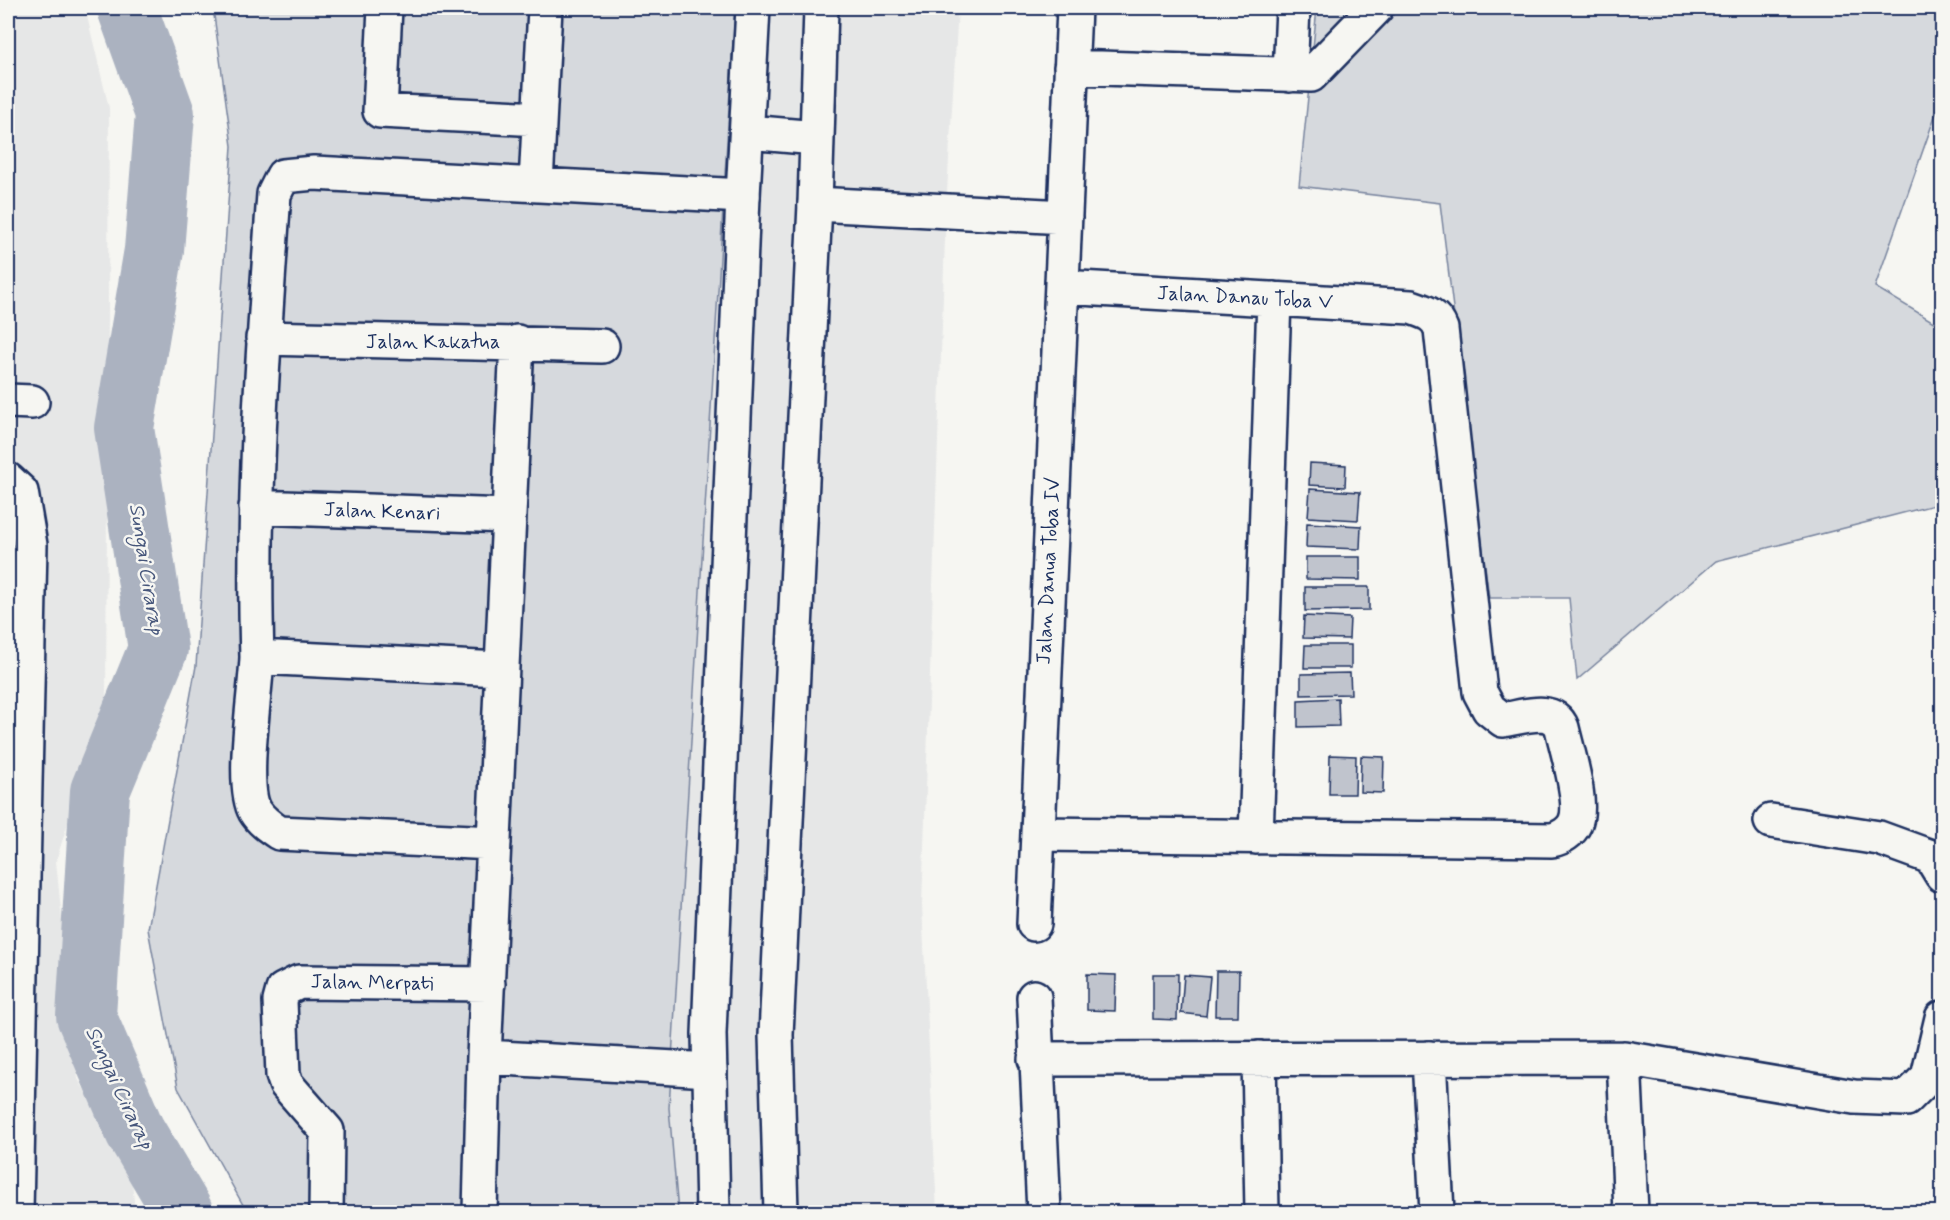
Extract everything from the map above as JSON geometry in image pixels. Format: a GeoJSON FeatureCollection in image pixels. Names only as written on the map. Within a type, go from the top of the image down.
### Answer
{"type":"FeatureCollection","features":[{"type":"Feature","properties":{"kind":"street"},"geometry":{"type":"LineString","coordinates":[[385,8],[380,111],[539,119]]}},
{"type":"Feature","properties":{"kind":"street"},"geometry":{"type":"LineString","coordinates":[[536,184],[545,8]]}},
{"type":"Feature","properties":{"kind":"street"},"geometry":{"type":"LineString","coordinates":[[713,1212],[709,1034],[743,196],[753,8]]}},
{"type":"Feature","properties":{"kind":"street"},"geometry":{"type":"LineString","coordinates":[[781,1212],[776,1035],[814,204],[820,8]]}},
{"type":"Feature","properties":{"kind":"street","name":"Jalan Danua Toba IV"},"geometry":{"type":"LineString","coordinates":[[1034,924],[1074,8]]}},
{"type":"Feature","properties":{"kind":"street"},"geometry":{"type":"LineString","coordinates":[[1290,75],[1293,8]]}},
{"type":"Feature","properties":{"kind":"street"},"geometry":{"type":"LineString","coordinates":[[1071,67],[1311,75],[1376,8]]}},
{"type":"Feature","properties":{"kind":"street"},"geometry":{"type":"LineString","coordinates":[[748,132],[816,138]]}},
{"type":"Feature","properties":{"kind":"street"},"geometry":{"type":"LineString","coordinates":[[494,843],[279,833],[266,824],[255,811],[250,796],[257,657],[256,507],[263,338],[274,194],[283,176],[314,173],[743,196]]}},
{"type":"Feature","properties":{"kind":"street"},"geometry":{"type":"LineString","coordinates":[[814,204],[1065,217]]}},
{"type":"Feature","properties":{"kind":"street","name":"Jalan Danau Toba V"},"geometry":{"type":"LineString","coordinates":[[1062,287],[1411,307],[1428,313],[1437,320],[1441,329],[1480,692],[1489,709],[1503,720],[1548,714],[1558,719],[1562,728],[1578,807],[1575,824],[1560,838],[1552,840],[1256,837]]}},
{"type":"Feature","properties":{"kind":"street"},"geometry":{"type":"LineString","coordinates":[[1038,834],[1256,837],[1274,299]]}},
{"type":"Feature","properties":{"kind":"street","name":"Jalan Kakatua"},"geometry":{"type":"LineString","coordinates":[[263,338],[517,342],[602,346]]}},
{"type":"Feature","properties":{"kind":"street"},"geometry":{"type":"LineString","coordinates":[[480,1212],[500,669],[517,342]]}},
{"type":"Feature","properties":{"kind":"street"},"geometry":{"type":"LineString","coordinates":[[8,480],[21,492],[30,546],[16,1212]]}},
{"type":"Feature","properties":{"kind":"street","name":"Jalan Kenari"},"geometry":{"type":"LineString","coordinates":[[256,507],[508,516]]}},
{"type":"Feature","properties":{"kind":"street"},"geometry":{"type":"LineString","coordinates":[[257,657],[500,669]]}},
{"type":"Feature","properties":{"kind":"street"},"geometry":{"type":"LineString","coordinates":[[1771,821],[1879,838],[1931,857],[1942,875]]}},
{"type":"Feature","properties":{"kind":"street","name":"Jalan Merpati"},"geometry":{"type":"LineString","coordinates":[[326,1212],[327,1131],[290,1091],[282,1075],[280,1001],[283,990],[298,982],[488,984]]}},
{"type":"Feature","properties":{"kind":"street"},"geometry":{"type":"LineString","coordinates":[[1034,997],[1035,1059],[1044,1212]]}},
{"type":"Feature","properties":{"kind":"street"},"geometry":{"type":"LineString","coordinates":[[1035,1059],[1624,1058],[1854,1097],[1906,1099],[1928,1077],[1942,1018]]}},
{"type":"Feature","properties":{"kind":"street"},"geometry":{"type":"LineString","coordinates":[[484,1057],[710,1070]]}},
{"type":"Feature","properties":{"kind":"street"},"geometry":{"type":"LineString","coordinates":[[1258,1058],[1262,1212]]}},
{"type":"Feature","properties":{"kind":"street"},"geometry":{"type":"LineString","coordinates":[[1429,1058],[1437,1212]]}},
{"type":"Feature","properties":{"kind":"street"},"geometry":{"type":"LineString","coordinates":[[1624,1058],[1631,1212]]}},
{"type":"Feature","properties":{"kind":"shaded area"},"geometry":{"type":"Polygon","coordinates":[[[8,8],[85,8],[109,108],[106,701],[56,861],[78,1079],[131,1170],[135,1212],[8,1212],[8,8]]]}},
{"type":"Feature","properties":{"kind":"shaded area"},"geometry":{"type":"Polygon","coordinates":[[[213,8],[735,8],[669,1108],[678,1212],[247,1212],[178,1088],[148,929],[196,666],[232,146],[213,8]]]}},
{"type":"Feature","properties":{"kind":"shaded area"},"geometry":{"type":"Polygon","coordinates":[[[735,8],[958,8],[946,209],[922,905],[937,1212],[678,1212],[669,1108],[735,8]]]}},
{"type":"Feature","properties":{"kind":"shaded area"},"geometry":{"type":"Polygon","coordinates":[[[1317,8],[1734,8],[1751,11],[1752,8],[1942,8],[1942,96],[1875,287],[1942,327],[1942,503],[1716,561],[1577,680],[1569,598],[1489,598],[1440,203],[1299,186],[1317,8]]]}},
{"type":"Feature","properties":{"kind":"building"},"geometry":{"type":"Polygon","coordinates":[[[1310,463],[1346,465],[1345,487],[1309,485],[1310,463]]]}},
{"type":"Feature","properties":{"kind":"building"},"geometry":{"type":"Polygon","coordinates":[[[1310,489],[1360,492],[1358,520],[1308,517],[1310,489]]]}},
{"type":"Feature","properties":{"kind":"building"},"geometry":{"type":"Polygon","coordinates":[[[1307,523],[1361,526],[1360,549],[1306,547],[1307,523]]]}},
{"type":"Feature","properties":{"kind":"building"},"geometry":{"type":"Polygon","coordinates":[[[1306,557],[1360,557],[1360,580],[1306,579],[1306,557]]]}},
{"type":"Feature","properties":{"kind":"building"},"geometry":{"type":"Polygon","coordinates":[[[1305,587],[1369,587],[1369,610],[1305,611],[1305,587]]]}},
{"type":"Feature","properties":{"kind":"building"},"geometry":{"type":"Polygon","coordinates":[[[1304,616],[1350,618],[1349,639],[1303,638],[1304,616]]]}},
{"type":"Feature","properties":{"kind":"building"},"geometry":{"type":"Polygon","coordinates":[[[1305,645],[1351,645],[1351,668],[1304,668],[1305,645]]]}},
{"type":"Feature","properties":{"kind":"building"},"geometry":{"type":"Polygon","coordinates":[[[1350,673],[1351,694],[1301,695],[1301,674],[1350,673]]]}},
{"type":"Feature","properties":{"kind":"building"},"geometry":{"type":"Polygon","coordinates":[[[1338,698],[1339,726],[1298,727],[1298,700],[1338,698]]]}},
{"type":"Feature","properties":{"kind":"building"},"geometry":{"type":"Polygon","coordinates":[[[1330,755],[1356,756],[1355,794],[1329,794],[1330,755]]]}},
{"type":"Feature","properties":{"kind":"building"},"geometry":{"type":"Polygon","coordinates":[[[1361,756],[1384,757],[1383,793],[1360,792],[1361,756]]]}},
{"type":"Feature","properties":{"kind":"building"},"geometry":{"type":"Polygon","coordinates":[[[1216,971],[1239,971],[1238,1016],[1215,1016],[1216,971]]]}},
{"type":"Feature","properties":{"kind":"building"},"geometry":{"type":"Polygon","coordinates":[[[1087,974],[1116,975],[1115,1011],[1087,1010],[1087,974]]]}},
{"type":"Feature","properties":{"kind":"building"},"geometry":{"type":"Polygon","coordinates":[[[1153,974],[1178,974],[1177,1020],[1153,1019],[1153,974]]]}},
{"type":"Feature","properties":{"kind":"building"},"geometry":{"type":"Polygon","coordinates":[[[1184,975],[1210,977],[1206,1016],[1181,1013],[1184,975]]]}},
{"type":"Feature","properties":{"kind":"waterway","name":"Sungai Cirarap"},"geometry":{"type":"LineString","coordinates":[[127,8],[165,114],[154,250],[124,428],[158,649],[100,791],[86,1016],[135,1131],[183,1212]]}}]}
